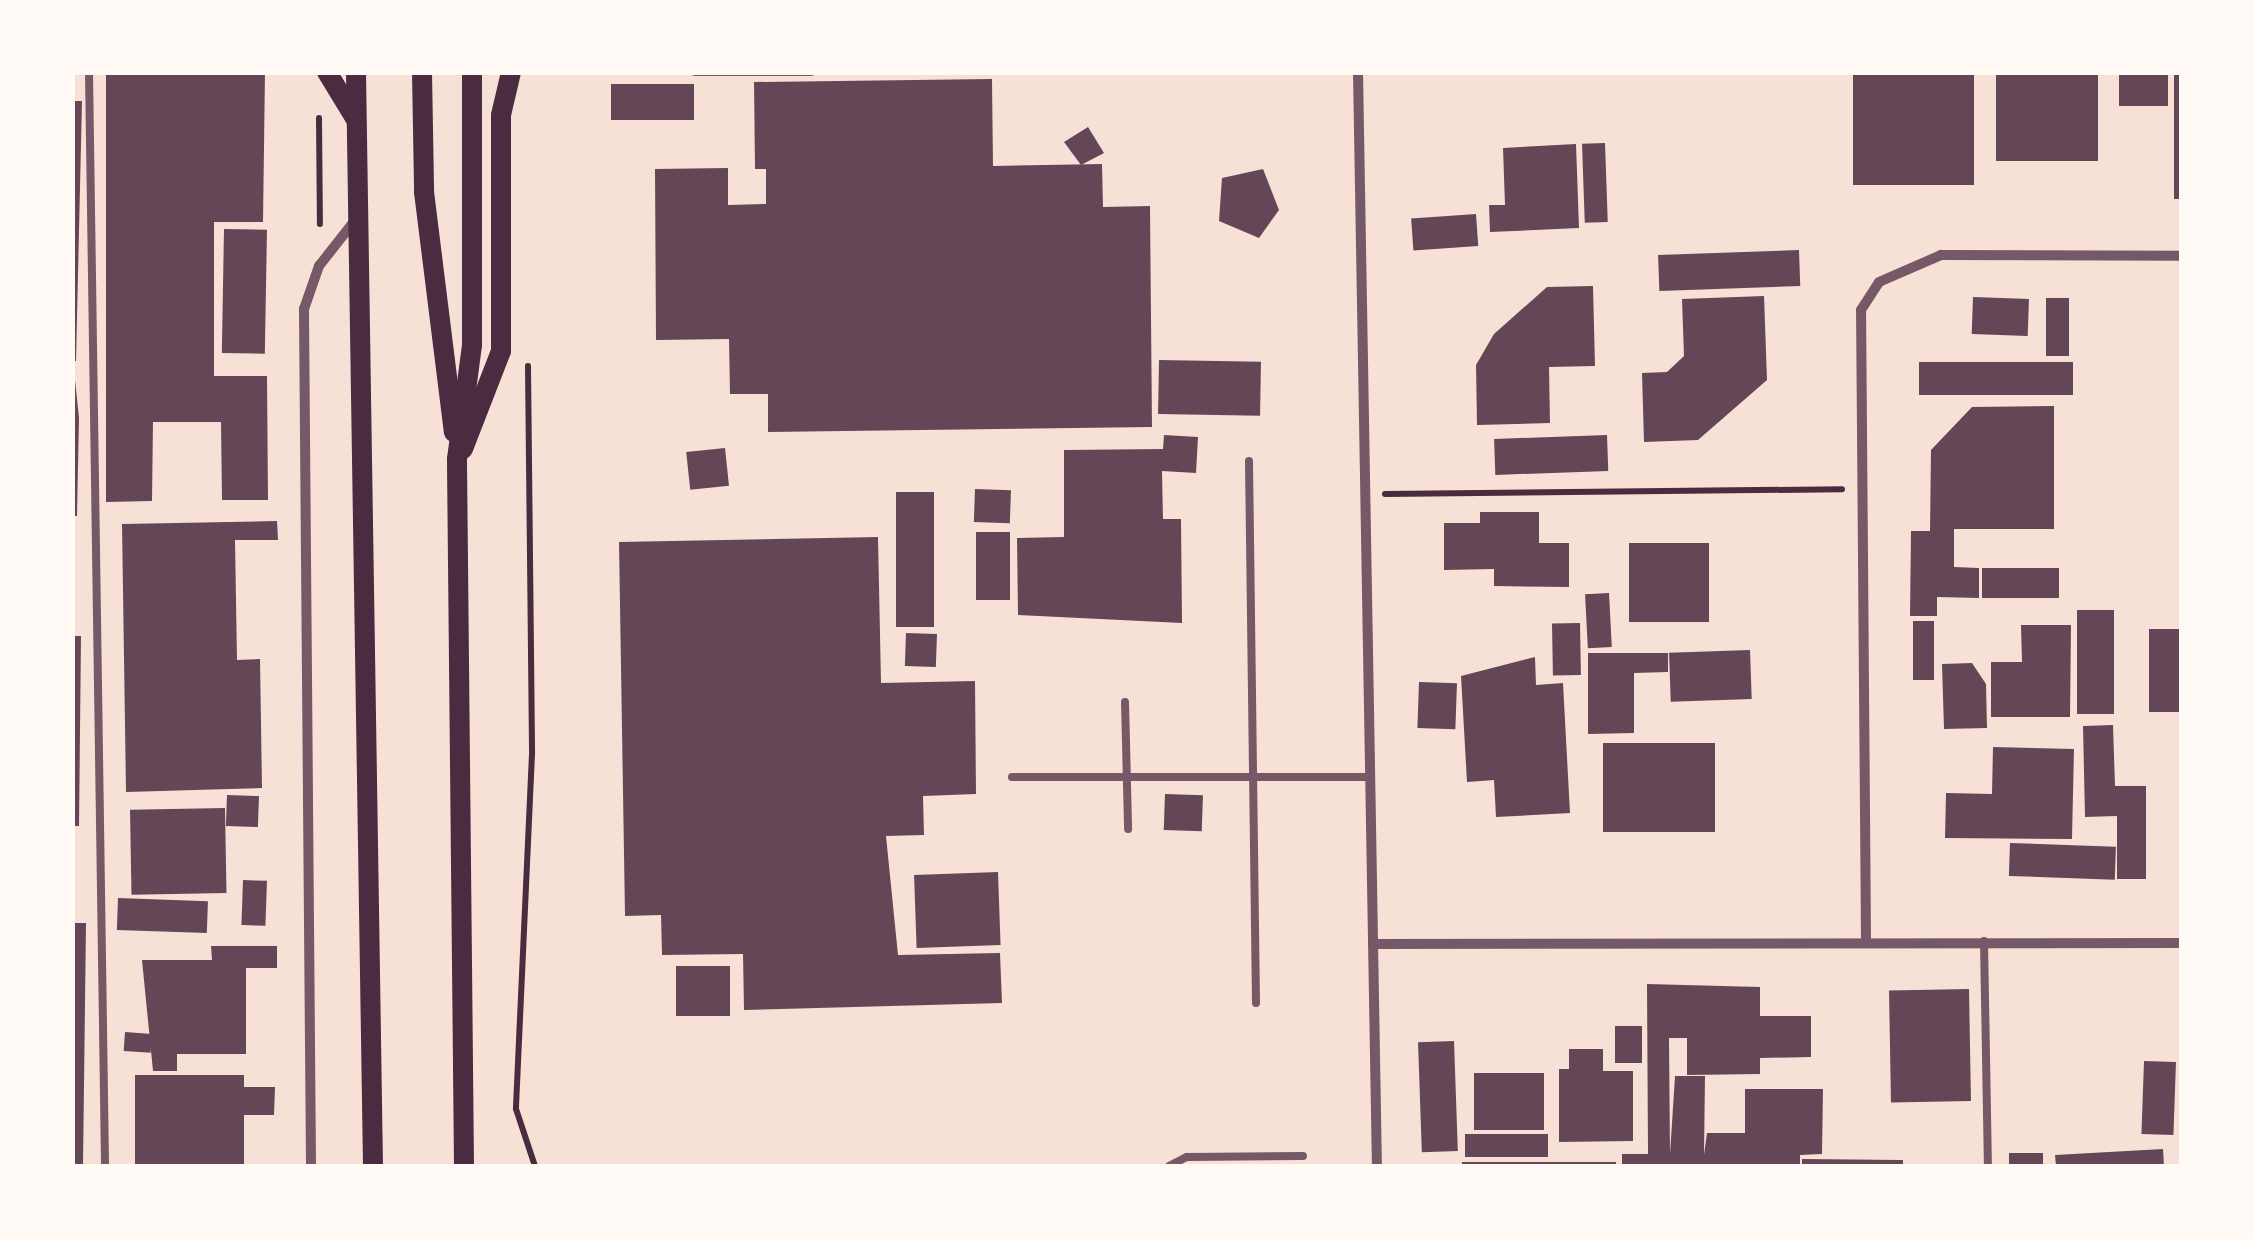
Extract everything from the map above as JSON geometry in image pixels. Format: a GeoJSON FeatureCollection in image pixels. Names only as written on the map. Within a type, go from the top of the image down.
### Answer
{"type":"FeatureCollection","features":[{"type":"Feature","properties":{"kind":"main road"},"geometry":{"type":"LineString","coordinates":[[327,72],[358,122]]}},
{"type":"Feature","properties":{"kind":"main road"},"geometry":{"type":"LineString","coordinates":[[356,72],[373,1166]]}},
{"type":"Feature","properties":{"kind":"main road"},"geometry":{"type":"LineString","coordinates":[[422,72],[424,192],[457,459],[464,1166]]}},
{"type":"Feature","properties":{"kind":"main road"},"geometry":{"type":"LineString","coordinates":[[457,459],[472,345],[472,72]]}},
{"type":"Feature","properties":{"kind":"main road"},"geometry":{"type":"LineString","coordinates":[[457,459],[500,351],[501,115],[511,72]]}},
{"type":"Feature","properties":{"kind":"street"},"geometry":{"type":"LineString","coordinates":[[1358,72],[1376,1166]]}},
{"type":"Feature","properties":{"kind":"street"},"geometry":{"type":"LineString","coordinates":[[311,1166],[304,309],[319,266],[360,215]]}},
{"type":"Feature","properties":{"kind":"street"},"geometry":{"type":"LineString","coordinates":[[1866,940],[1859,489],[1861,310],[1879,282],[1940,256],[2182,256]]}},
{"type":"Feature","properties":{"kind":"street"},"geometry":{"type":"LineString","coordinates":[[1373,944],[1866,940],[2182,943]]}},
{"type":"Feature","properties":{"kind":"lane"},"geometry":{"type":"LineString","coordinates":[[89,72],[104,1166]]}},
{"type":"Feature","properties":{"kind":"lane"},"geometry":{"type":"LineString","coordinates":[[695,72],[812,72]]}},
{"type":"Feature","properties":{"kind":"lane"},"geometry":{"type":"LineString","coordinates":[[1250,461],[1256,1003]]}},
{"type":"Feature","properties":{"kind":"lane"},"geometry":{"type":"LineString","coordinates":[[1125,702],[1128,829]]}},
{"type":"Feature","properties":{"kind":"lane"},"geometry":{"type":"LineString","coordinates":[[1012,777],[1370,777]]}},
{"type":"Feature","properties":{"kind":"lane"},"geometry":{"type":"LineString","coordinates":[[1984,941],[1988,1166]]}},
{"type":"Feature","properties":{"kind":"lane"},"geometry":{"type":"LineString","coordinates":[[1169,1166],[1188,1157],[1303,1156]]}},
{"type":"Feature","properties":{"kind":"path"},"geometry":{"type":"LineString","coordinates":[[315,105],[326,163],[318,233]]}},
{"type":"Feature","properties":{"kind":"path"},"geometry":{"type":"LineString","coordinates":[[528,358],[532,754],[516,1109],[535,1166]]}},
{"type":"Feature","properties":{"kind":"path"},"geometry":{"type":"LineString","coordinates":[[1366,494],[1859,489]]}},
{"type":"Feature","properties":{"kind":"building"},"geometry":{"type":"Polygon","coordinates":[[[106,72],[265,72],[263,222],[214,222],[214,376],[267,376],[268,500],[222,500],[221,422],[153,422],[152,501],[106,502],[106,72]]]}},
{"type":"Feature","properties":{"kind":"building"},"geometry":{"type":"Polygon","coordinates":[[[1853,72],[1974,72],[1974,185],[1853,185],[1853,72]]]}},
{"type":"Feature","properties":{"kind":"building"},"geometry":{"type":"Polygon","coordinates":[[[1996,72],[2098,72],[2098,161],[1996,161],[1996,72]]]}},
{"type":"Feature","properties":{"kind":"building"},"geometry":{"type":"Polygon","coordinates":[[[2119,72],[2168,72],[2168,106],[2119,106],[2119,72]]]}},
{"type":"Feature","properties":{"kind":"building"},"geometry":{"type":"Polygon","coordinates":[[[2174,72],[2182,72],[2182,199],[2174,199],[2174,72]]]}},
{"type":"Feature","properties":{"kind":"building"},"geometry":{"type":"Polygon","coordinates":[[[992,79],[993,166],[1102,164],[1103,207],[1150,206],[1152,427],[768,432],[768,394],[730,394],[729,339],[656,340],[655,169],[728,168],[728,205],[766,204],[766,169],[755,169],[754,82],[992,79]]]}},
{"type":"Feature","properties":{"kind":"building"},"geometry":{"type":"Polygon","coordinates":[[[611,84],[694,84],[694,120],[611,120],[611,84]]]}},
{"type":"Feature","properties":{"kind":"building"},"geometry":{"type":"Polygon","coordinates":[[[72,101],[82,101],[76,361],[72,361],[72,101]]]}},
{"type":"Feature","properties":{"kind":"building"},"geometry":{"type":"Polygon","coordinates":[[[1088,127],[1104,153],[1081,165],[1064,142],[1088,127]]]}},
{"type":"Feature","properties":{"kind":"building"},"geometry":{"type":"Polygon","coordinates":[[[1605,143],[1608,222],[1585,223],[1582,144],[1605,143]]]}},
{"type":"Feature","properties":{"kind":"building"},"geometry":{"type":"Polygon","coordinates":[[[1576,144],[1579,228],[1490,232],[1489,205],[1505,205],[1503,148],[1576,144]]]}},
{"type":"Feature","properties":{"kind":"building"},"geometry":{"type":"Polygon","coordinates":[[[1263,169],[1279,210],[1259,238],[1219,221],[1222,178],[1263,169]]]}},
{"type":"Feature","properties":{"kind":"building"},"geometry":{"type":"Polygon","coordinates":[[[1476,214],[1478,246],[1413,250],[1411,219],[1476,214]]]}},
{"type":"Feature","properties":{"kind":"building"},"geometry":{"type":"Polygon","coordinates":[[[224,229],[267,230],[265,354],[222,353],[224,229]]]}},
{"type":"Feature","properties":{"kind":"building"},"geometry":{"type":"Polygon","coordinates":[[[1799,250],[1800,286],[1659,291],[1658,255],[1799,250]]]}},
{"type":"Feature","properties":{"kind":"building"},"geometry":{"type":"Polygon","coordinates":[[[1593,286],[1595,366],[1549,367],[1550,423],[1477,425],[1476,365],[1494,334],[1547,287],[1593,286]]]}},
{"type":"Feature","properties":{"kind":"building"},"geometry":{"type":"Polygon","coordinates":[[[1764,296],[1767,380],[1698,440],[1644,442],[1642,373],[1667,372],[1684,356],[1682,299],[1764,296]]]}},
{"type":"Feature","properties":{"kind":"building"},"geometry":{"type":"Polygon","coordinates":[[[1973,297],[2029,299],[2028,336],[1972,334],[1973,297]]]}},
{"type":"Feature","properties":{"kind":"building"},"geometry":{"type":"Polygon","coordinates":[[[2046,298],[2069,298],[2069,356],[2046,356],[2046,298]]]}},
{"type":"Feature","properties":{"kind":"building"},"geometry":{"type":"Polygon","coordinates":[[[1159,360],[1261,362],[1260,416],[1158,414],[1159,360]]]}},
{"type":"Feature","properties":{"kind":"building"},"geometry":{"type":"Polygon","coordinates":[[[1919,362],[2073,362],[2073,395],[1919,395],[1919,362]]]}},
{"type":"Feature","properties":{"kind":"building"},"geometry":{"type":"Polygon","coordinates":[[[75,380],[79,418],[77,516],[72,516],[75,380]]]}},
{"type":"Feature","properties":{"kind":"building"},"geometry":{"type":"Polygon","coordinates":[[[2054,406],[2054,529],[1954,529],[1954,567],[1979,568],[1979,598],[1937,597],[1937,616],[1910,616],[1911,531],[1930,531],[1931,450],[1972,407],[2054,406]]]}},
{"type":"Feature","properties":{"kind":"building"},"geometry":{"type":"Polygon","coordinates":[[[1164,435],[1198,437],[1196,473],[1162,471],[1163,519],[1181,519],[1182,623],[1018,615],[1017,538],[1064,537],[1064,450],[1163,449],[1164,435]]]}},
{"type":"Feature","properties":{"kind":"building"},"geometry":{"type":"Polygon","coordinates":[[[1607,435],[1608,471],[1495,475],[1494,439],[1607,435]]]}},
{"type":"Feature","properties":{"kind":"building"},"geometry":{"type":"Polygon","coordinates":[[[725,448],[729,486],[690,490],[686,452],[725,448]]]}},
{"type":"Feature","properties":{"kind":"building"},"geometry":{"type":"Polygon","coordinates":[[[975,489],[1011,490],[1010,523],[974,522],[975,489]]]}},
{"type":"Feature","properties":{"kind":"building"},"geometry":{"type":"Polygon","coordinates":[[[896,492],[934,492],[934,627],[896,627],[896,492]]]}},
{"type":"Feature","properties":{"kind":"building"},"geometry":{"type":"Polygon","coordinates":[[[1480,512],[1539,512],[1539,543],[1569,543],[1569,587],[1494,586],[1494,569],[1444,570],[1444,523],[1480,523],[1480,512]]]}},
{"type":"Feature","properties":{"kind":"building"},"geometry":{"type":"Polygon","coordinates":[[[277,521],[278,540],[235,540],[237,660],[260,659],[262,788],[126,792],[122,524],[277,521]]]}},
{"type":"Feature","properties":{"kind":"building"},"geometry":{"type":"Polygon","coordinates":[[[976,532],[1010,532],[1010,600],[976,600],[976,532]]]}},
{"type":"Feature","properties":{"kind":"building"},"geometry":{"type":"Polygon","coordinates":[[[878,537],[881,683],[975,681],[976,794],[923,796],[924,835],[886,836],[898,955],[1000,953],[1002,1003],[744,1010],[743,954],[662,955],[661,915],[625,916],[619,542],[878,537]]]}},
{"type":"Feature","properties":{"kind":"building"},"geometry":{"type":"Polygon","coordinates":[[[1629,543],[1709,543],[1709,622],[1629,622],[1629,543]]]}},
{"type":"Feature","properties":{"kind":"building"},"geometry":{"type":"Polygon","coordinates":[[[1982,568],[2059,568],[2059,598],[1982,598],[1982,568]]]}},
{"type":"Feature","properties":{"kind":"building"},"geometry":{"type":"Polygon","coordinates":[[[1609,593],[1612,647],[1588,648],[1585,594],[1609,593]]]}},
{"type":"Feature","properties":{"kind":"building"},"geometry":{"type":"Polygon","coordinates":[[[2077,610],[2114,610],[2114,714],[2077,714],[2077,610]]]}},
{"type":"Feature","properties":{"kind":"building"},"geometry":{"type":"Polygon","coordinates":[[[1913,621],[1934,621],[1934,680],[1913,680],[1913,621]]]}},
{"type":"Feature","properties":{"kind":"building"},"geometry":{"type":"Polygon","coordinates":[[[1552,623],[1580,623],[1581,675],[1553,675],[1552,623]]]}},
{"type":"Feature","properties":{"kind":"building"},"geometry":{"type":"Polygon","coordinates":[[[2021,625],[2071,625],[2070,717],[1991,717],[1991,662],[2022,662],[2021,625]]]}},
{"type":"Feature","properties":{"kind":"building"},"geometry":{"type":"Polygon","coordinates":[[[2149,629],[2182,629],[2182,712],[2149,712],[2149,629]]]}},
{"type":"Feature","properties":{"kind":"building"},"geometry":{"type":"Polygon","coordinates":[[[906,633],[937,634],[936,667],[905,666],[906,633]]]}},
{"type":"Feature","properties":{"kind":"building"},"geometry":{"type":"Polygon","coordinates":[[[72,636],[81,636],[79,826],[72,826],[72,636]]]}},
{"type":"Feature","properties":{"kind":"building"},"geometry":{"type":"Polygon","coordinates":[[[1750,650],[1752,699],[1671,702],[1669,653],[1750,650]]]}},
{"type":"Feature","properties":{"kind":"building"},"geometry":{"type":"Polygon","coordinates":[[[1588,653],[1668,653],[1668,672],[1634,673],[1634,733],[1588,734],[1588,653]]]}},
{"type":"Feature","properties":{"kind":"building"},"geometry":{"type":"Polygon","coordinates":[[[1535,657],[1536,685],[1563,683],[1570,813],[1496,817],[1494,780],[1467,782],[1461,676],[1535,657]]]}},
{"type":"Feature","properties":{"kind":"building"},"geometry":{"type":"Polygon","coordinates":[[[1972,663],[1986,684],[1987,728],[1944,729],[1942,664],[1972,663]]]}},
{"type":"Feature","properties":{"kind":"building"},"geometry":{"type":"Polygon","coordinates":[[[1419,682],[1457,683],[1455,729],[1417,728],[1419,682]]]}},
{"type":"Feature","properties":{"kind":"building"},"geometry":{"type":"Polygon","coordinates":[[[2113,725],[2115,786],[2146,786],[2146,879],[2117,879],[2117,816],[2085,817],[2083,726],[2113,725]]]}},
{"type":"Feature","properties":{"kind":"building"},"geometry":{"type":"Polygon","coordinates":[[[1603,743],[1715,743],[1715,832],[1603,832],[1603,743]]]}},
{"type":"Feature","properties":{"kind":"building"},"geometry":{"type":"Polygon","coordinates":[[[1993,747],[2074,749],[2072,839],[1945,838],[1946,793],[1992,794],[1993,747]]]}},
{"type":"Feature","properties":{"kind":"building"},"geometry":{"type":"Polygon","coordinates":[[[1165,794],[1203,795],[1202,831],[1164,830],[1165,794]]]}},
{"type":"Feature","properties":{"kind":"building"},"geometry":{"type":"Polygon","coordinates":[[[227,795],[259,796],[258,827],[226,826],[227,795]]]}},
{"type":"Feature","properties":{"kind":"building"},"geometry":{"type":"Polygon","coordinates":[[[225,808],[226,893],[131,895],[130,810],[225,808]]]}},
{"type":"Feature","properties":{"kind":"building"},"geometry":{"type":"Polygon","coordinates":[[[2010,843],[2116,847],[2115,880],[2009,876],[2010,843]]]}},
{"type":"Feature","properties":{"kind":"building"},"geometry":{"type":"Polygon","coordinates":[[[998,872],[1001,945],[917,948],[914,875],[998,872]]]}},
{"type":"Feature","properties":{"kind":"building"},"geometry":{"type":"Polygon","coordinates":[[[243,880],[267,881],[265,926],[241,925],[243,880]]]}},
{"type":"Feature","properties":{"kind":"building"},"geometry":{"type":"Polygon","coordinates":[[[118,898],[208,901],[207,933],[117,930],[118,898]]]}},
{"type":"Feature","properties":{"kind":"building"},"geometry":{"type":"Polygon","coordinates":[[[72,923],[86,923],[83,1166],[72,1166],[72,923]]]}},
{"type":"Feature","properties":{"kind":"building"},"geometry":{"type":"Polygon","coordinates":[[[211,946],[277,946],[277,968],[246,968],[246,1054],[177,1054],[177,1071],[153,1071],[142,960],[212,960],[211,946]]]}},
{"type":"Feature","properties":{"kind":"building"},"geometry":{"type":"Polygon","coordinates":[[[676,966],[730,966],[730,1016],[676,1016],[676,966]]]}},
{"type":"Feature","properties":{"kind":"building"},"geometry":{"type":"Polygon","coordinates":[[[1647,984],[1760,987],[1760,1016],[1811,1016],[1811,1057],[1760,1058],[1760,1074],[1687,1075],[1687,1038],[1669,1038],[1670,1154],[1675,1076],[1705,1076],[1704,1155],[1707,1133],[1745,1133],[1745,1089],[1823,1089],[1822,1154],[1800,1155],[1800,1166],[1622,1166],[1622,1154],[1648,1154],[1647,984]]]}},
{"type":"Feature","properties":{"kind":"building"},"geometry":{"type":"Polygon","coordinates":[[[1969,989],[1971,1101],[1891,1102],[1889,990],[1969,989]]]}},
{"type":"Feature","properties":{"kind":"building"},"geometry":{"type":"Polygon","coordinates":[[[1615,1026],[1642,1026],[1642,1063],[1615,1063],[1615,1026]]]}},
{"type":"Feature","properties":{"kind":"building"},"geometry":{"type":"Polygon","coordinates":[[[125,1032],[152,1034],[151,1053],[124,1051],[125,1032]]]}},
{"type":"Feature","properties":{"kind":"building"},"geometry":{"type":"Polygon","coordinates":[[[1454,1041],[1458,1151],[1422,1152],[1418,1042],[1454,1041]]]}},
{"type":"Feature","properties":{"kind":"building"},"geometry":{"type":"Polygon","coordinates":[[[1569,1049],[1603,1049],[1603,1071],[1633,1071],[1633,1141],[1559,1142],[1559,1069],[1569,1069],[1569,1049]]]}},
{"type":"Feature","properties":{"kind":"building"},"geometry":{"type":"Polygon","coordinates":[[[2144,1061],[2176,1062],[2173,1135],[2141,1134],[2144,1061]]]}},
{"type":"Feature","properties":{"kind":"building"},"geometry":{"type":"Polygon","coordinates":[[[1474,1073],[1544,1073],[1544,1130],[1474,1130],[1474,1073]]]}},
{"type":"Feature","properties":{"kind":"building"},"geometry":{"type":"Polygon","coordinates":[[[135,1075],[244,1075],[244,1087],[275,1087],[274,1115],[244,1115],[244,1166],[135,1166],[135,1075]]]}},
{"type":"Feature","properties":{"kind":"building"},"geometry":{"type":"Polygon","coordinates":[[[1465,1134],[1548,1134],[1548,1157],[1465,1157],[1465,1134]]]}},
{"type":"Feature","properties":{"kind":"building"},"geometry":{"type":"Polygon","coordinates":[[[2163,1149],[2164,1166],[2056,1166],[2055,1155],[2163,1149]]]}},
{"type":"Feature","properties":{"kind":"building"},"geometry":{"type":"Polygon","coordinates":[[[2009,1153],[2043,1153],[2043,1166],[2009,1166],[2009,1153]]]}},
{"type":"Feature","properties":{"kind":"building"},"geometry":{"type":"Polygon","coordinates":[[[1802,1159],[1903,1160],[1903,1166],[1802,1166],[1802,1159]]]}},
{"type":"Feature","properties":{"kind":"building"},"geometry":{"type":"Polygon","coordinates":[[[1462,1162],[1616,1162],[1616,1166],[1462,1166],[1462,1162]]]}}]}
